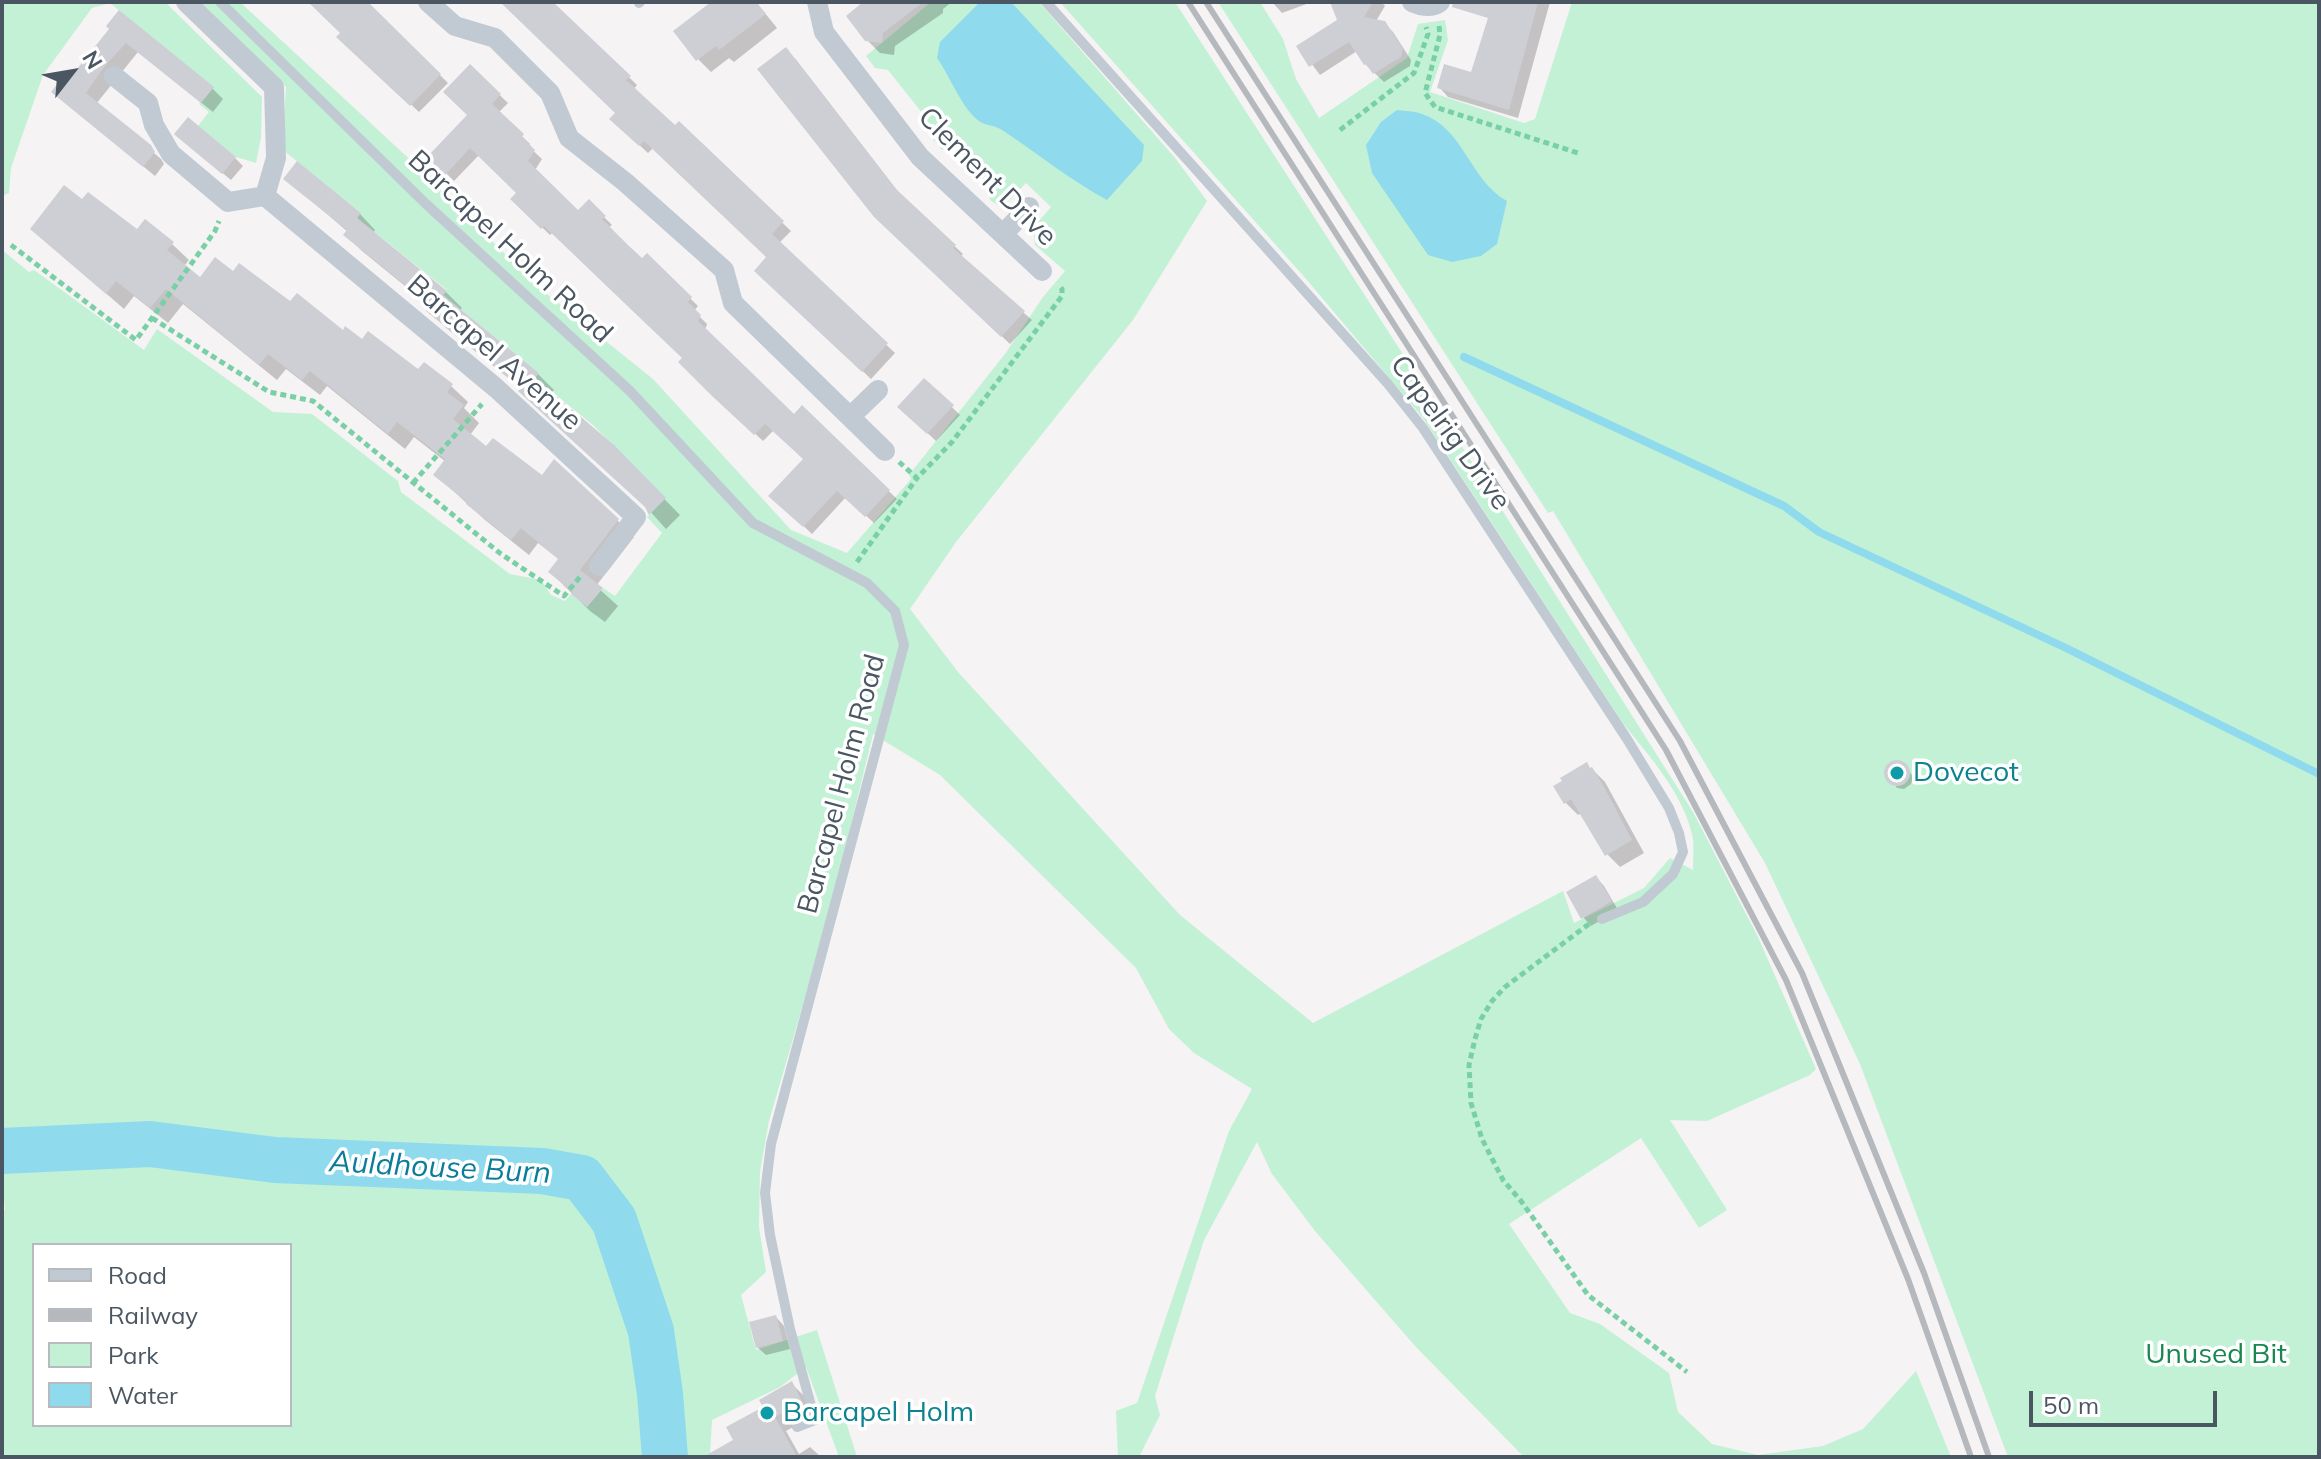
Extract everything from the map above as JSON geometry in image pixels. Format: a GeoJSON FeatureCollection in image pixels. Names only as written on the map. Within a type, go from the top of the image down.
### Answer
{"type":"FeatureCollection","features":[{"type":"Feature","properties":{"kind":"street"},"geometry":{"type":"LineString","coordinates":[[114,76],[148,103],[154,125],[171,154],[228,202],[265,196],[276,158],[274,87],[186,2]]}},
{"type":"Feature","properties":{"kind":"street"},"geometry":{"type":"LineString","coordinates":[[428,2],[455,26],[495,38],[550,93],[569,138],[625,182],[724,270],[733,303],[885,451]]}},
{"type":"Feature","properties":{"kind":"street","name":"Clement Drive"},"geometry":{"type":"LineString","coordinates":[[817,2],[824,32],[920,157],[1042,271]]}},
{"type":"Feature","properties":{"kind":"street","name":"Barcapel Avenue"},"geometry":{"type":"LineString","coordinates":[[265,196],[496,388],[636,517],[599,566]]}},
{"type":"Feature","properties":{"kind":"street"},"geometry":{"type":"LineString","coordinates":[[1003,234],[1029,207]]}},
{"type":"Feature","properties":{"kind":"street"},"geometry":{"type":"LineString","coordinates":[[850,417],[878,390]]}},
{"type":"Feature","properties":{"kind":"lane","name":"Barcapel Holm Road"},"geometry":{"type":"LineString","coordinates":[[220,2],[425,203],[630,391],[753,523],[867,583],[895,611],[904,645],[771,1144],[765,1193],[770,1235],[790,1329],[815,1420],[797,1427]]}},
{"type":"Feature","properties":{"kind":"lane","name":"Capelrig Drive"},"geometry":{"type":"LineString","coordinates":[[1046,2],[1388,384],[1432,441],[1634,750],[1669,808],[1683,852],[1673,874],[1643,902],[1602,919]]}},
{"type":"Feature","properties":{"kind":"path"},"geometry":{"type":"LineString","coordinates":[[1340,130],[1414,73],[1428,34],[1427,4]]}},
{"type":"Feature","properties":{"kind":"path"},"geometry":{"type":"LineString","coordinates":[[1427,4],[1440,35],[1425,93],[1435,107],[1578,153]]}},
{"type":"Feature","properties":{"kind":"path"},"geometry":{"type":"LineString","coordinates":[[11,245],[136,340],[215,231],[228,202]]}},
{"type":"Feature","properties":{"kind":"path"},"geometry":{"type":"LineString","coordinates":[[849,573],[917,478],[952,442],[1062,296]]}},
{"type":"Feature","properties":{"kind":"path"},"geometry":{"type":"LineString","coordinates":[[152,318],[269,392],[313,401],[501,554],[564,596],[592,562],[599,566]]}},
{"type":"Feature","properties":{"kind":"path"},"geometry":{"type":"LineString","coordinates":[[413,483],[496,388]]}},
{"type":"Feature","properties":{"kind":"path"},"geometry":{"type":"LineString","coordinates":[[885,451],[917,478]]}},
{"type":"Feature","properties":{"kind":"path"},"geometry":{"type":"LineString","coordinates":[[1602,919],[1584,926],[1505,987],[1492,1001],[1481,1019],[1469,1065],[1471,1103],[1482,1139],[1503,1180],[1588,1295],[1687,1372]]}},
{"type":"Feature","properties":{"kind":"green space"},"geometry":{"type":"Polygon","coordinates":[[[2,2],[165,2],[262,97],[261,138],[256,163],[236,157],[198,126],[209,112],[199,104],[213,87],[110,3],[92,8],[43,75],[11,168],[9,193],[2,196],[2,2]]]}},
{"type":"Feature","properties":{"kind":"green space"},"geometry":{"type":"Polygon","coordinates":[[[200,2],[240,2],[418,167],[537,286],[653,379],[791,530],[847,553],[911,479],[909,475],[1005,354],[1043,297],[1065,271],[1035,245],[1033,228],[1051,207],[1026,183],[1002,208],[990,200],[988,184],[950,150],[941,149],[921,124],[927,119],[888,70],[875,68],[866,56],[931,2],[1039,2],[1175,158],[1207,201],[1133,320],[956,542],[910,609],[958,672],[1180,915],[1313,1023],[1563,891],[1574,923],[1644,888],[1670,858],[1693,870],[1693,839],[1682,807],[1665,777],[1622,722],[1423,418],[1307,280],[1060,2],[1175,2],[1428,393],[1693,812],[1758,937],[1816,1069],[1810,1075],[1707,1121],[1670,1120],[1727,1210],[1699,1228],[1641,1138],[1509,1224],[1570,1313],[1600,1324],[1669,1373],[1678,1412],[1712,1444],[1758,1455],[1823,1446],[1863,1429],[1916,1371],[1951,1457],[1524,1457],[1415,1346],[1315,1231],[1272,1174],[1257,1142],[1204,1240],[1155,1396],[1160,1415],[1139,1457],[1118,1457],[1116,1411],[1137,1403],[1229,1131],[1252,1089],[1194,1053],[1169,1029],[1136,968],[940,775],[873,734],[828,919],[769,1121],[760,1171],[759,1227],[766,1272],[741,1295],[756,1350],[817,1330],[857,1457],[839,1457],[806,1367],[780,1387],[712,1420],[710,1457],[2,1457],[2,1217],[5,1209],[2,1179],[2,250],[29,272],[34,270],[144,350],[157,329],[273,412],[312,414],[398,481],[401,492],[510,574],[541,580],[551,595],[565,601],[571,594],[587,607],[603,588],[615,596],[662,533],[647,517],[665,498],[593,425],[535,378],[539,373],[443,295],[447,290],[357,218],[360,212],[283,150],[286,87],[200,2]]]}},
{"type":"Feature","properties":{"kind":"green space","name":"Unused Bit"},"geometry":{"type":"Polygon","coordinates":[[[1218,2],[1260,2],[1283,39],[1296,79],[1319,118],[1407,58],[1418,24],[1445,20],[1448,40],[1430,92],[1524,123],[1535,119],[1572,2],[2319,2],[2319,1457],[2008,1457],[1860,1064],[1765,863],[1553,511],[1548,513],[1218,2]]]}},
{"type":"Feature","properties":{"kind":"water"},"geometry":{"type":"Polygon","coordinates":[[[980,2],[1011,2],[1144,145],[1142,161],[1107,200],[1002,130],[979,121],[962,101],[937,58],[940,42],[980,2]]]}},
{"type":"Feature","properties":{"kind":"water"},"geometry":{"type":"Polygon","coordinates":[[[1397,110],[1419,113],[1436,121],[1458,142],[1484,181],[1507,201],[1497,244],[1481,256],[1452,262],[1428,255],[1372,173],[1366,145],[1381,122],[1397,110]]]}},
{"type":"Feature","properties":{"kind":"building"},"geometry":{"type":"Polygon","coordinates":[[[308,2],[368,2],[441,74],[410,106],[336,37],[340,33],[308,2]]]}},
{"type":"Feature","properties":{"kind":"building"},"geometry":{"type":"Polygon","coordinates":[[[500,2],[553,2],[631,76],[626,80],[675,125],[679,121],[784,221],[772,234],[888,343],[862,372],[754,271],[766,257],[644,141],[639,146],[609,119],[615,113],[500,2]]]}},
{"type":"Feature","properties":{"kind":"building"},"geometry":{"type":"Polygon","coordinates":[[[711,2],[756,2],[766,14],[719,50],[716,46],[696,61],[673,31],[711,2]]]}},
{"type":"Feature","properties":{"kind":"building"},"geometry":{"type":"Polygon","coordinates":[[[863,2],[923,2],[883,33],[882,43],[865,41],[846,16],[863,2]]]}},
{"type":"Feature","properties":{"kind":"building"},"geometry":{"type":"Polygon","coordinates":[[[1330,2],[1373,2],[1364,17],[1385,21],[1403,49],[1401,57],[1373,74],[1349,42],[1309,67],[1296,46],[1337,20],[1330,2]]]}},
{"type":"Feature","properties":{"kind":"building"},"geometry":{"type":"Polygon","coordinates":[[[1453,2],[1538,2],[1509,110],[1437,88],[1444,64],[1471,72],[1488,18],[1452,7],[1453,2]]]}},
{"type":"Feature","properties":{"kind":"building"},"geometry":{"type":"Polygon","coordinates":[[[119,10],[214,87],[201,103],[126,43],[104,67],[86,93],[151,145],[155,152],[143,167],[51,92],[64,75],[69,79],[109,29],[106,26],[119,10]]]}},
{"type":"Feature","properties":{"kind":"building"},"geometry":{"type":"Polygon","coordinates":[[[786,47],[896,189],[956,245],[953,248],[1025,311],[1001,337],[874,217],[757,69],[786,47]]]}},
{"type":"Feature","properties":{"kind":"building"},"geometry":{"type":"Polygon","coordinates":[[[470,64],[501,94],[492,104],[524,134],[522,137],[535,150],[528,161],[578,210],[589,199],[606,216],[602,219],[629,246],[642,258],[647,253],[692,297],[688,302],[701,315],[698,321],[794,414],[802,405],[890,490],[865,517],[837,491],[803,527],[768,496],[803,459],[765,424],[754,435],[711,395],[678,362],[682,358],[544,226],[541,229],[510,199],[516,193],[470,148],[445,175],[427,157],[467,115],[443,92],[470,64]]]}},
{"type":"Feature","properties":{"kind":"building"},"geometry":{"type":"Polygon","coordinates":[[[188,117],[236,157],[222,174],[174,134],[188,117]]]}},
{"type":"Feature","properties":{"kind":"building"},"geometry":{"type":"Polygon","coordinates":[[[297,161],[361,213],[357,218],[447,291],[443,295],[539,373],[535,378],[614,445],[666,498],[649,515],[645,507],[518,391],[521,388],[426,311],[431,306],[343,235],[347,230],[283,179],[297,161]]]}},
{"type":"Feature","properties":{"kind":"building"},"geometry":{"type":"Polygon","coordinates":[[[64,185],[82,199],[88,192],[137,229],[145,219],[174,242],[167,250],[200,277],[215,257],[233,271],[239,263],[290,301],[297,293],[343,330],[345,326],[362,339],[368,331],[418,369],[424,362],[453,384],[447,392],[464,405],[453,419],[486,446],[493,438],[542,475],[554,459],[619,519],[580,570],[603,588],[587,607],[548,572],[558,559],[521,528],[511,540],[466,504],[433,475],[445,459],[397,422],[388,434],[310,371],[302,380],[268,354],[259,365],[166,289],[150,308],[116,281],[106,294],[30,229],[64,185]]]}},
{"type":"Feature","properties":{"kind":"building"},"geometry":{"type":"Polygon","coordinates":[[[924,378],[954,405],[927,434],[897,407],[924,378]]]}},
{"type":"Feature","properties":{"kind":"building","name":"Dovecot"},"geometry":{"type":"Polygon","coordinates":[[[1897,760],[1907,763],[1910,773],[1907,783],[1897,786],[1887,783],[1884,773],[1887,763],[1897,760]]]}},
{"type":"Feature","properties":{"kind":"building"},"geometry":{"type":"Polygon","coordinates":[[[1587,762],[1632,840],[1605,856],[1571,799],[1564,804],[1553,786],[1562,781],[1560,778],[1587,762]]]}},
{"type":"Feature","properties":{"kind":"building"},"geometry":{"type":"Polygon","coordinates":[[[1596,875],[1612,901],[1581,919],[1566,892],[1596,875]]]}},
{"type":"Feature","properties":{"kind":"building"},"geometry":{"type":"Polygon","coordinates":[[[776,1315],[783,1341],[756,1348],[749,1322],[776,1315]]]}},
{"type":"Feature","properties":{"kind":"building"},"geometry":{"type":"Polygon","coordinates":[[[792,1381],[802,1402],[775,1417],[797,1457],[703,1457],[733,1440],[726,1427],[763,1407],[759,1400],[792,1381]]]}},
{"type":"Feature","properties":{"kind":"waterway"},"geometry":{"type":"LineString","coordinates":[[1464,357],[1784,506],[1819,532],[2066,648],[2319,774]]}},
{"type":"Feature","properties":{"kind":"waterway","name":"Auldhouse Burn"},"geometry":{"type":"LineString","coordinates":[[2,1151],[150,1144],[275,1160],[542,1171],[582,1178],[614,1220],[651,1331],[665,1457]]}},
{"type":"Feature","properties":{"kind":"railway"},"geometry":{"type":"LineString","coordinates":[[1188,2],[1666,750],[1786,980],[1908,1279],[1971,1457]]}},
{"type":"Feature","properties":{"kind":"railway"},"geometry":{"type":"LineString","coordinates":[[1206,2],[1680,741],[1802,973],[1924,1273],[1989,1457]]}},
{"type":"Feature","properties":{"kind":"place","name":"Dovecot"},"geometry":{"type":"Point","coordinates":[1897,773]}},
{"type":"Feature","properties":{"kind":"place","name":"Barcapel Holm"},"geometry":{"type":"Point","coordinates":[767,1413]}}]}
